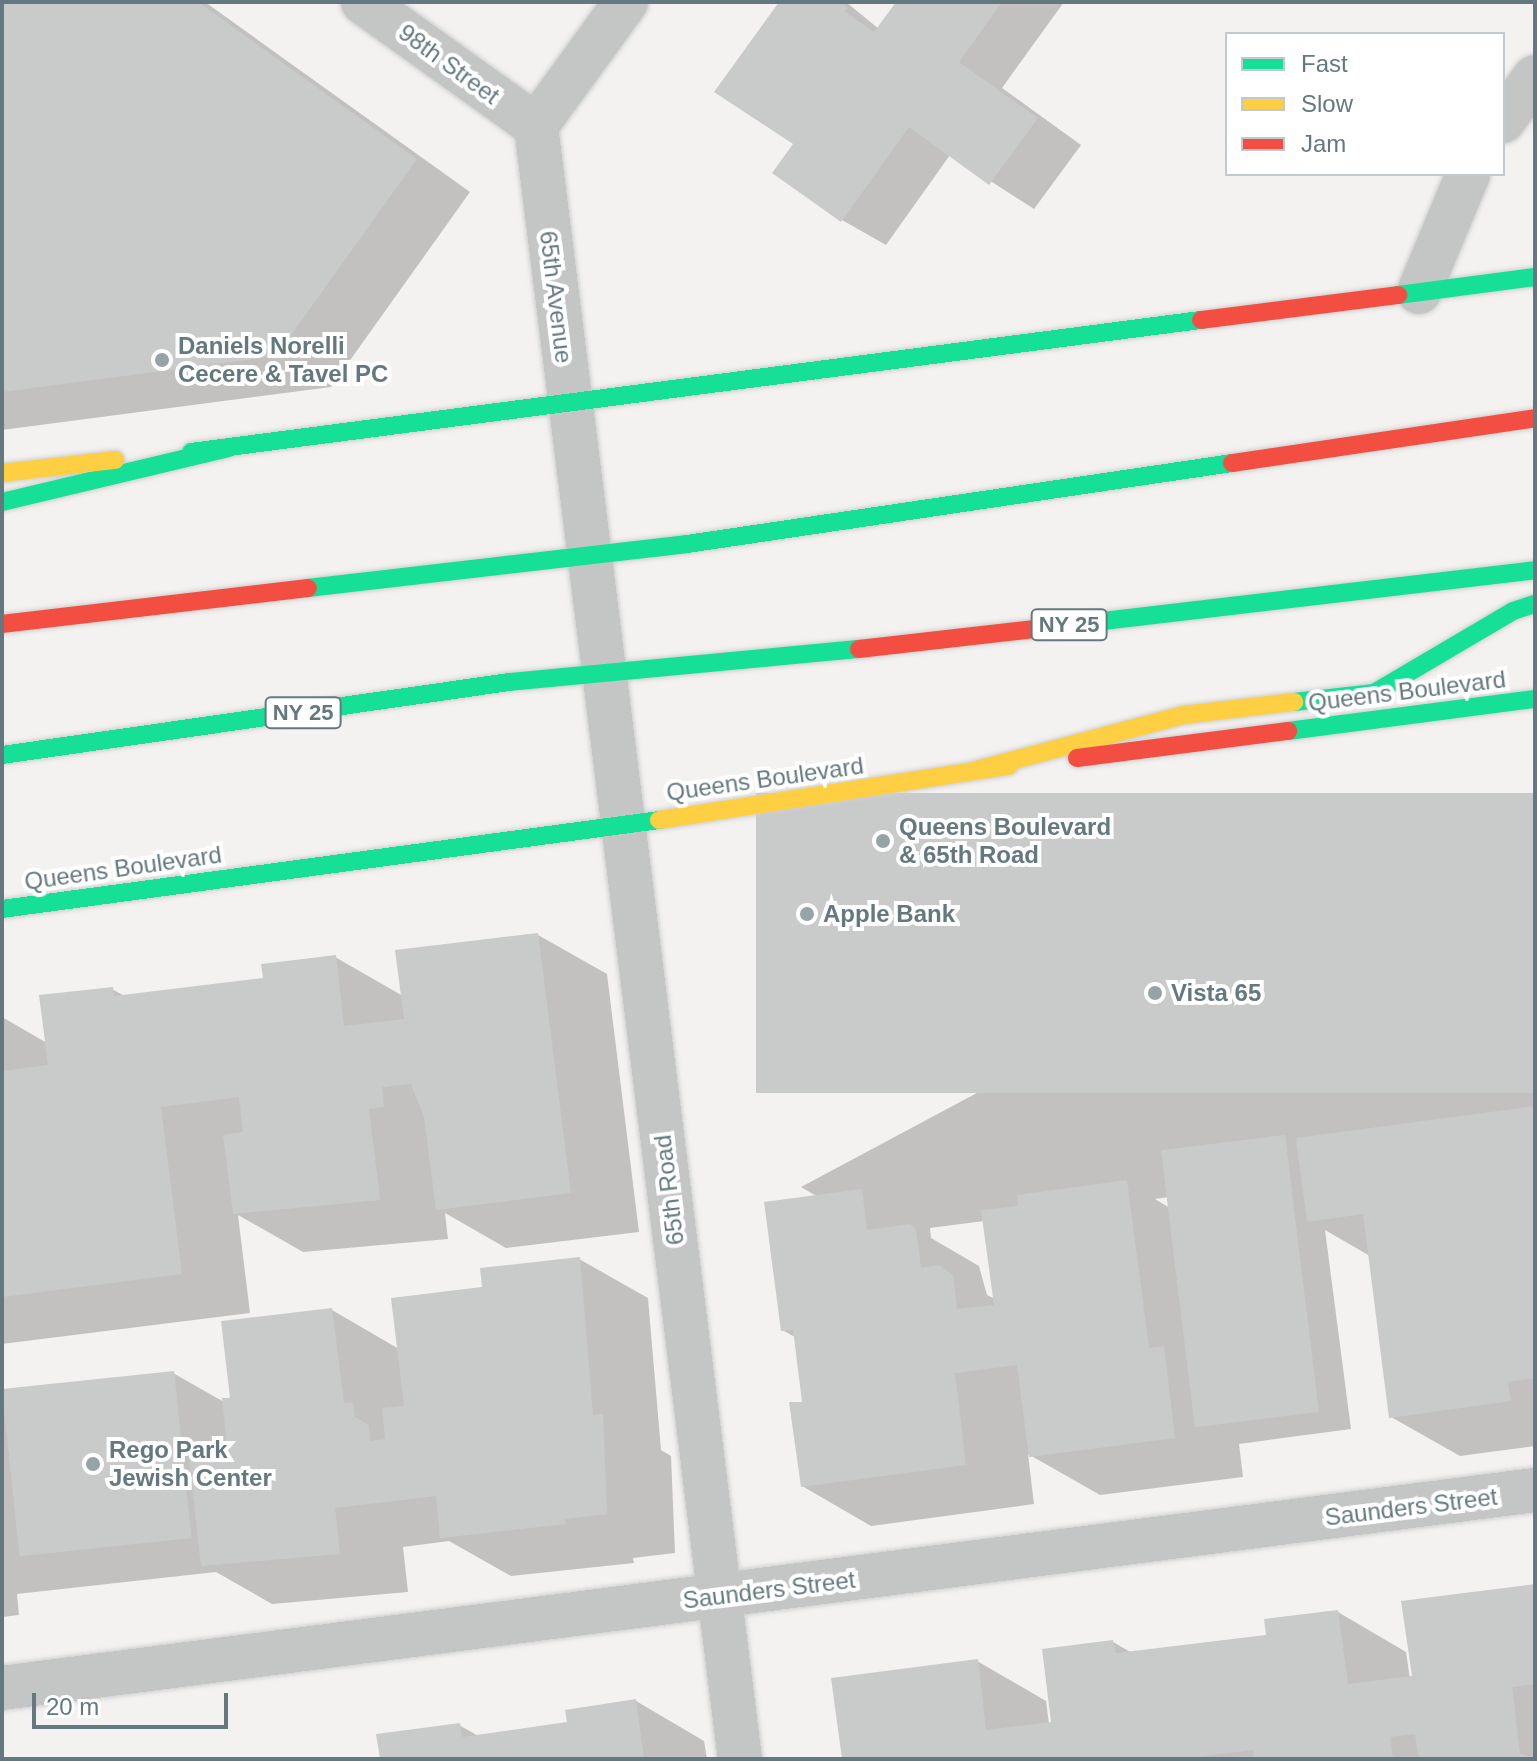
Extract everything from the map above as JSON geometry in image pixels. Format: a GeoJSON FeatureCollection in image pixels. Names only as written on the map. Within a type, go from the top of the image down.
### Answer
{"type":"FeatureCollection","features":[{"type":"Feature","properties":{"kind":"main road"},"geometry":{"type":"LineString","coordinates":[[2,473],[228,448],[569,399],[1535,277]]}},
{"type":"Feature","properties":{"kind":"main road"},"geometry":{"type":"LineString","coordinates":[[2,624],[873,518],[1535,418]]}},
{"type":"Feature","properties":{"kind":"main road"},"geometry":{"type":"LineString","coordinates":[[2,502],[228,448]]}},
{"type":"Feature","properties":{"kind":"main road","name":"NY 25"},"geometry":{"type":"LineString","coordinates":[[2,755],[603,673],[699,668],[1535,570]]}},
{"type":"Feature","properties":{"kind":"main road"},"geometry":{"type":"LineString","coordinates":[[973,771],[1183,715],[1374,693],[1513,611],[1535,604]]}},
{"type":"Feature","properties":{"kind":"main road","name":"Queens Boulevard"},"geometry":{"type":"LineString","coordinates":[[2,909],[973,771],[1535,699]]}},
{"type":"Feature","properties":{"kind":"street","name":"98th Street"},"geometry":{"type":"LineString","coordinates":[[363,2],[536,126]]}},
{"type":"Feature","properties":{"kind":"street"},"geometry":{"type":"LineString","coordinates":[[536,126],[626,2]]}},
{"type":"Feature","properties":{"kind":"street"},"geometry":{"type":"LineString","coordinates":[[1505,118],[1535,77]]}},
{"type":"Feature","properties":{"kind":"street","name":"65th Avenue"},"geometry":{"type":"LineString","coordinates":[[536,126],[597,621]]}},
{"type":"Feature","properties":{"kind":"street"},"geometry":{"type":"LineString","coordinates":[[1419,292],[1467,176]]}},
{"type":"Feature","properties":{"kind":"street","name":"65th Road"},"geometry":{"type":"LineString","coordinates":[[597,621],[740,1759]]}},
{"type":"Feature","properties":{"kind":"street","name":"Saunders Street"},"geometry":{"type":"LineString","coordinates":[[2,1688],[1535,1490]]}},
{"type":"Feature","properties":{"kind":"building"},"geometry":{"type":"Polygon","coordinates":[[[2,2],[198,2],[417,159],[276,356],[2,392],[2,2]]]}},
{"type":"Feature","properties":{"kind":"building"},"geometry":{"type":"Polygon","coordinates":[[[779,2],[840,2],[848,8],[844,11],[874,32],[896,2],[1002,2],[959,62],[1038,118],[989,185],[909,127],[841,222],[772,173],[793,144],[714,92],[779,2]]]}},
{"type":"Feature","properties":{"kind":"building","name":"Vista 65"},"geometry":{"type":"Polygon","coordinates":[[[756,793],[1535,793],[1535,1093],[756,1093],[756,793]]]}},
{"type":"Feature","properties":{"kind":"building"},"geometry":{"type":"Polygon","coordinates":[[[538,933],[571,1193],[436,1210],[424,1117],[411,1084],[382,1087],[384,1107],[369,1109],[380,1200],[233,1214],[223,1135],[243,1132],[239,1097],[161,1107],[182,1274],[2,1297],[2,1071],[48,1065],[39,995],[113,987],[114,996],[263,978],[261,964],[336,955],[344,1026],[404,1019],[395,950],[538,933]]]}},
{"type":"Feature","properties":{"kind":"building"},"geometry":{"type":"Polygon","coordinates":[[[1535,1106],[1535,1378],[1508,1382],[1511,1401],[1389,1418],[1363,1214],[1307,1222],[1296,1138],[1535,1106]]]}},
{"type":"Feature","properties":{"kind":"building"},"geometry":{"type":"Polygon","coordinates":[[[1285,1135],[1319,1412],[1195,1427],[1161,1150],[1285,1135]]]}},
{"type":"Feature","properties":{"kind":"building"},"geometry":{"type":"Polygon","coordinates":[[[1127,1180],[1149,1348],[1164,1346],[1175,1438],[1029,1457],[1017,1365],[955,1373],[966,1465],[801,1487],[789,1402],[802,1402],[793,1330],[781,1331],[764,1202],[862,1189],[867,1230],[910,1224],[916,1229],[921,1268],[939,1265],[953,1275],[957,1309],[994,1305],[981,1210],[1018,1206],[1017,1195],[1127,1180]]]}},
{"type":"Feature","properties":{"kind":"building"},"geometry":{"type":"Polygon","coordinates":[[[580,1257],[593,1415],[603,1414],[607,1514],[565,1519],[566,1524],[440,1538],[436,1496],[335,1508],[340,1554],[201,1566],[189,1459],[228,1455],[222,1398],[230,1398],[221,1321],[332,1308],[344,1403],[353,1402],[355,1417],[369,1425],[370,1441],[385,1439],[382,1408],[404,1406],[391,1298],[482,1287],[480,1268],[580,1257]]]}},
{"type":"Feature","properties":{"kind":"building","name":"Rego Park Jewish Center"},"geometry":{"type":"Polygon","coordinates":[[[174,1371],[192,1538],[20,1556],[2,1389],[174,1371]]]}},
{"type":"Feature","properties":{"kind":"building"},"geometry":{"type":"Polygon","coordinates":[[[1535,1584],[1535,1684],[1512,1687],[1520,1753],[1535,1759],[1419,1759],[1415,1734],[1390,1737],[1393,1759],[1254,1759],[1253,1750],[1180,1759],[842,1759],[831,1678],[978,1659],[986,1730],[1051,1722],[1042,1649],[1113,1640],[1116,1653],[1266,1635],[1264,1619],[1338,1610],[1348,1684],[1412,1676],[1401,1601],[1535,1584]]]}},
{"type":"Feature","properties":{"kind":"building"},"geometry":{"type":"Polygon","coordinates":[[[636,1699],[644,1759],[380,1759],[376,1734],[460,1723],[462,1737],[567,1722],[565,1710],[636,1699]]]}},
{"type":"Feature","properties":{"kind":"traffic: fast"},"geometry":{"type":"LineString","coordinates":[[1398,295],[1535,277]]}},
{"type":"Feature","properties":{"kind":"traffic: fast"},"geometry":{"type":"LineString","coordinates":[[191,452],[1201,320]]}},
{"type":"Feature","properties":{"kind":"traffic: fast"},"geometry":{"type":"LineString","coordinates":[[2,502],[228,448]]}},
{"type":"Feature","properties":{"kind":"traffic: fast"},"geometry":{"type":"LineString","coordinates":[[308,588],[687,544],[1232,463]]}},
{"type":"Feature","properties":{"kind":"traffic: fast"},"geometry":{"type":"LineString","coordinates":[[1061,626],[1535,570]]}},
{"type":"Feature","properties":{"kind":"traffic: fast"},"geometry":{"type":"LineString","coordinates":[[1294,702],[1374,693],[1513,611],[1535,604]]}},
{"type":"Feature","properties":{"kind":"traffic: fast"},"geometry":{"type":"LineString","coordinates":[[2,755],[509,682],[859,649]]}},
{"type":"Feature","properties":{"kind":"traffic: fast"},"geometry":{"type":"LineString","coordinates":[[1288,731],[1535,699]]}},
{"type":"Feature","properties":{"kind":"traffic: fast"},"geometry":{"type":"LineString","coordinates":[[2,909],[659,820]]}},
{"type":"Feature","properties":{"kind":"traffic: slow"},"geometry":{"type":"LineString","coordinates":[[2,473],[115,460]]}},
{"type":"Feature","properties":{"kind":"traffic: slow"},"geometry":{"type":"LineString","coordinates":[[973,771],[1183,715],[1294,702]]}},
{"type":"Feature","properties":{"kind":"traffic: slow"},"geometry":{"type":"LineString","coordinates":[[659,820],[1009,766]]}},
{"type":"Feature","properties":{"kind":"traffic: jam"},"geometry":{"type":"LineString","coordinates":[[1201,320],[1398,295]]}},
{"type":"Feature","properties":{"kind":"traffic: jam"},"geometry":{"type":"LineString","coordinates":[[1232,463],[1535,418]]}},
{"type":"Feature","properties":{"kind":"traffic: jam"},"geometry":{"type":"LineString","coordinates":[[2,624],[308,588]]}},
{"type":"Feature","properties":{"kind":"traffic: jam"},"geometry":{"type":"LineString","coordinates":[[859,649],[1061,626]]}},
{"type":"Feature","properties":{"kind":"traffic: jam"},"geometry":{"type":"LineString","coordinates":[[1077,758],[1288,731]]}},
{"type":"Feature","properties":{"kind":"place","name":"Daniels Norelli Cecere & Tavel PC"},"geometry":{"type":"Point","coordinates":[162,360]}},
{"type":"Feature","properties":{"kind":"place","name":"Queens Boulevard & 65th Road"},"geometry":{"type":"Point","coordinates":[883,841]}},
{"type":"Feature","properties":{"kind":"place","name":"Apple Bank"},"geometry":{"type":"Point","coordinates":[807,914]}},
{"type":"Feature","properties":{"kind":"place","name":"Vista 65"},"geometry":{"type":"Point","coordinates":[1155,993]}},
{"type":"Feature","properties":{"kind":"place","name":"Rego Park Jewish Center"},"geometry":{"type":"Point","coordinates":[93,1464]}}]}
